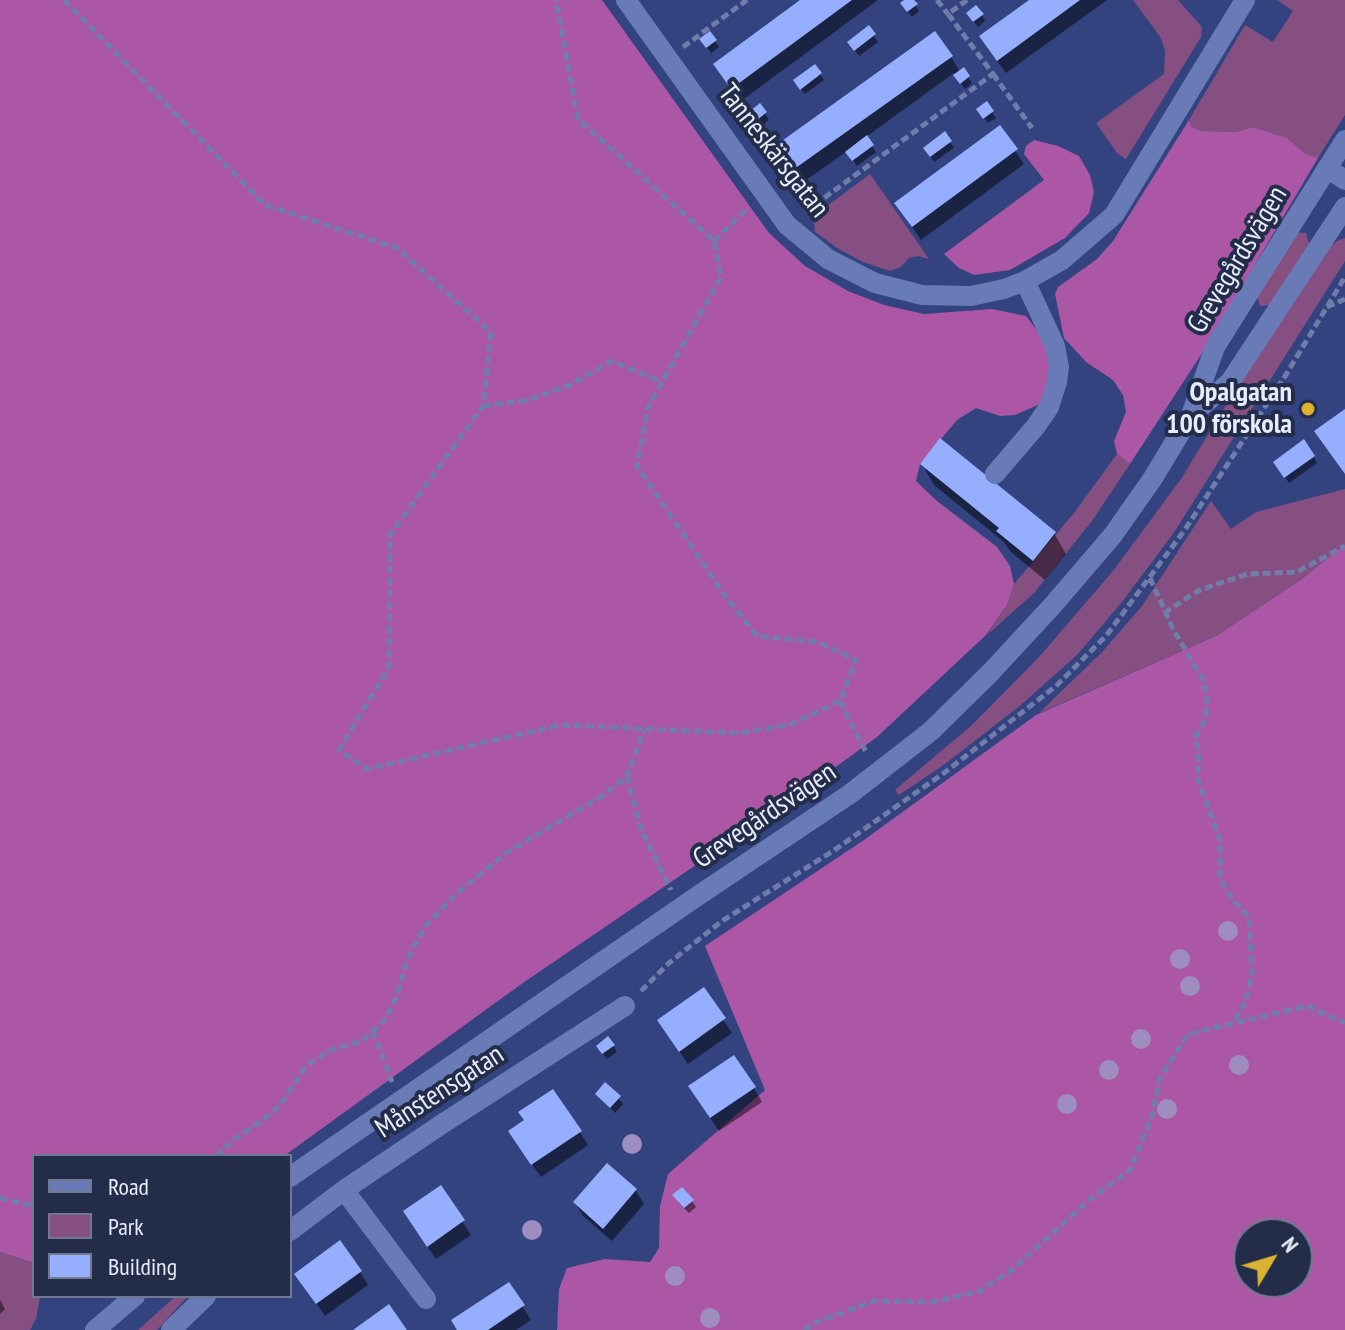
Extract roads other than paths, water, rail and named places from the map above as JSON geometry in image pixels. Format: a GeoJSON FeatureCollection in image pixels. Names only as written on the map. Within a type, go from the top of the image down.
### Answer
{"type":"FeatureCollection","features":[{"type":"Feature","properties":{"kind":"street","name":"Tanneskärsgatan"},"geometry":{"type":"LineString","coordinates":[[626,0],[787,225],[828,259],[875,283],[922,295],[971,296],[1025,281],[1062,260],[1114,215],[1245,0]]}},
{"type":"Feature","properties":{"kind":"street","name":"Grevegårdsvägen"},"geometry":{"type":"LineString","coordinates":[[292,1176],[850,794],[931,731],[991,672],[1113,535],[1153,478],[1191,415],[1215,347],[1345,140]]}},
{"type":"Feature","properties":{"kind":"street"},"geometry":{"type":"LineString","coordinates":[[1327,168],[1345,180]]}},
{"type":"Feature","properties":{"kind":"street","name":"Grevegårdsvägen"},"geometry":{"type":"LineString","coordinates":[[1191,415],[1230,382],[1345,207]]}},
{"type":"Feature","properties":{"kind":"street"},"geometry":{"type":"LineString","coordinates":[[995,474],[1049,407],[1057,382],[1059,367],[1055,346],[1025,281]]}},
{"type":"Feature","properties":{"kind":"street","name":"Månstensgatan"},"geometry":{"type":"LineString","coordinates":[[292,1229],[344,1190],[625,1006]]}},
{"type":"Feature","properties":{"kind":"street"},"geometry":{"type":"LineString","coordinates":[[344,1190],[426,1299]]}},
{"type":"Feature","properties":{"kind":"street"},"geometry":{"type":"LineString","coordinates":[[95,1330],[133,1298]]}},
{"type":"Feature","properties":{"kind":"street"},"geometry":{"type":"LineString","coordinates":[[171,1330],[204,1298]]}},
{"type":"Feature","properties":{"kind":"place","name":"Opalgatan 100 förskola"},"geometry":{"type":"Point","coordinates":[1308,409]}}]}
